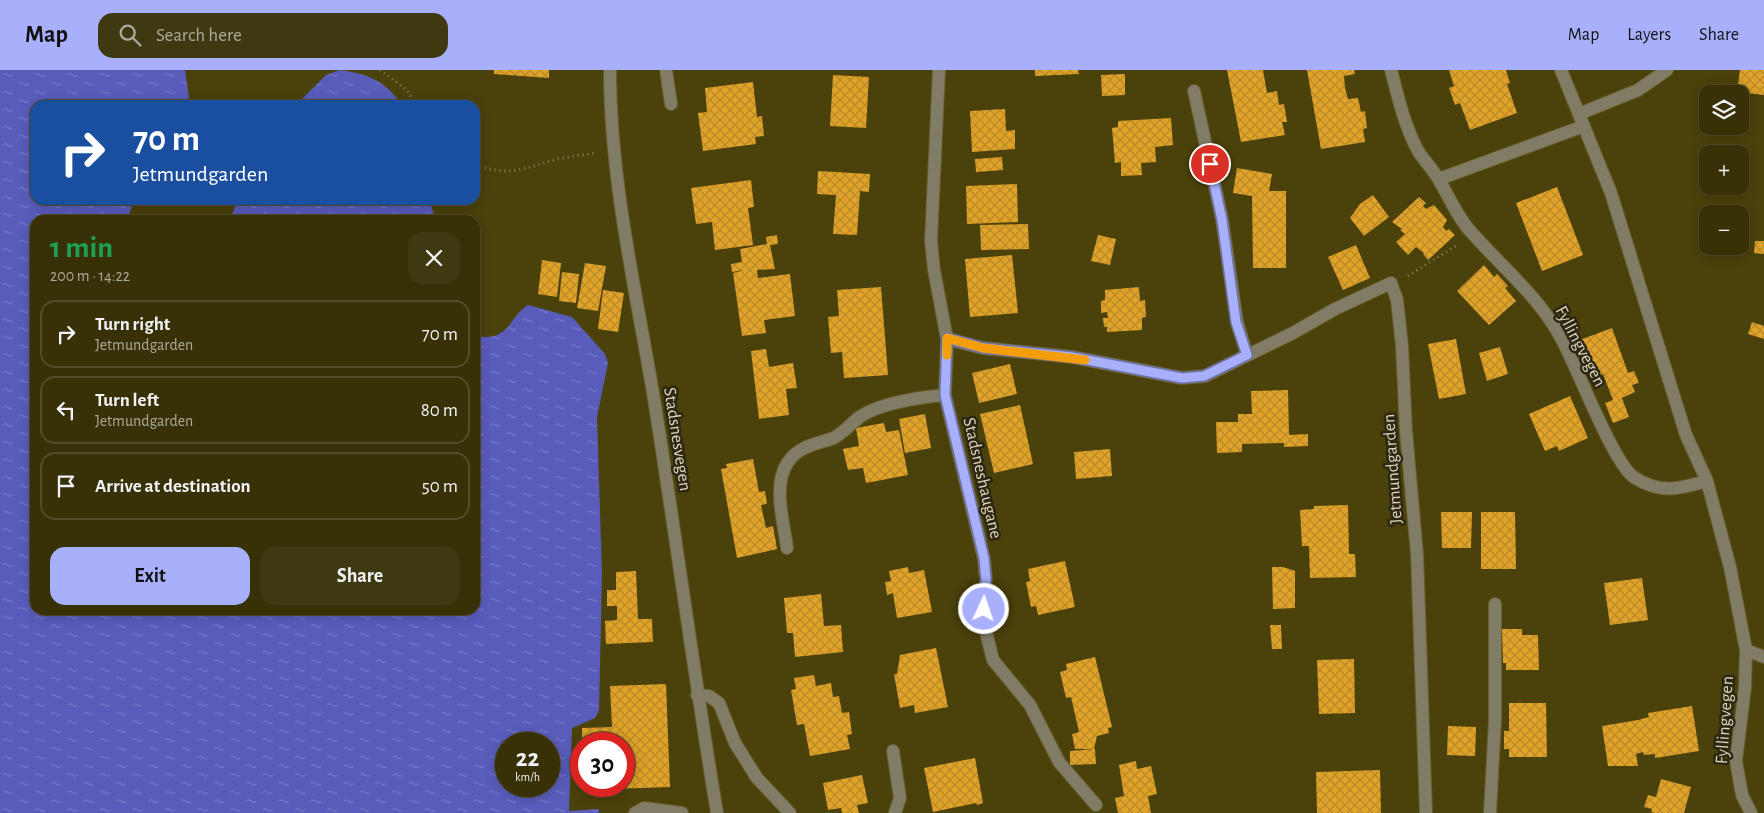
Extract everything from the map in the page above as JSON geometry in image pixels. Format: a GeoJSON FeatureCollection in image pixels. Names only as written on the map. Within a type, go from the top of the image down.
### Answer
{"type":"FeatureCollection","features":[{"type":"Feature","properties":{"kind":"street","name":"Stadsnesvegen"},"geometry":{"type":"LineString","coordinates":[[610,70],[614,150],[672,510],[717,813]]}},
{"type":"Feature","properties":{"kind":"street"},"geometry":{"type":"LineString","coordinates":[[666,70],[670,104]]}},
{"type":"Feature","properties":{"kind":"street","name":"Stadsneshaugane"},"geometry":{"type":"LineString","coordinates":[[939,70],[931,241],[934,270],[947,338],[945,395],[984,558],[986,579],[984,624],[987,642],[993,660],[1030,705],[1059,762],[1096,805]]}},
{"type":"Feature","properties":{"kind":"street","name":"Fyllingvegen"},"geometry":{"type":"LineString","coordinates":[[1390,70],[1405,122],[1418,150],[1439,179],[1471,233],[1513,275],[1546,314],[1562,338],[1611,444],[1633,478],[1661,490],[1707,481]]}},
{"type":"Feature","properties":{"kind":"street","name":"Fyllingvegen"},"geometry":{"type":"LineString","coordinates":[[1561,70],[1611,193],[1686,435],[1707,481],[1730,567],[1746,650],[1745,687],[1736,761],[1742,795],[1751,813]]}},
{"type":"Feature","properties":{"kind":"street"},"geometry":{"type":"LineString","coordinates":[[1439,179],[1582,120],[1638,90],[1667,70]]}},
{"type":"Feature","properties":{"kind":"street"},"geometry":{"type":"LineString","coordinates":[[1194,91],[1222,220],[1236,322],[1247,355]]}},
{"type":"Feature","properties":{"kind":"street"},"geometry":{"type":"LineString","coordinates":[[947,338],[983,348],[1072,357],[1182,378],[1204,376],[1293,333],[1335,309],[1391,283]]}},
{"type":"Feature","properties":{"kind":"street","name":"Jetmundgarden"},"geometry":{"type":"LineString","coordinates":[[1391,283],[1396,300],[1402,346],[1406,431],[1417,554],[1426,813]]}},
{"type":"Feature","properties":{"kind":"street"},"geometry":{"type":"LineString","coordinates":[[787,548],[780,495],[783,476],[788,462],[805,446],[832,439],[862,416],[876,409],[931,396],[945,395]]}},
{"type":"Feature","properties":{"kind":"street"},"geometry":{"type":"LineString","coordinates":[[1490,813],[1495,720],[1494,604]]}},
{"type":"Feature","properties":{"kind":"street"},"geometry":{"type":"LineString","coordinates":[[1746,650],[1764,657]]}},
{"type":"Feature","properties":{"kind":"street"},"geometry":{"type":"LineString","coordinates":[[698,695],[709,696],[719,703],[735,743],[757,778],[790,813]]}},
{"type":"Feature","properties":{"kind":"street"},"geometry":{"type":"LineString","coordinates":[[893,751],[900,798],[895,813]]}},
{"type":"Feature","properties":{"kind":"street"},"geometry":{"type":"LineString","coordinates":[[635,813],[644,808],[682,813]]}},
{"type":"Feature","properties":{"kind":"path"},"geometry":{"type":"LineString","coordinates":[[380,70],[407,90],[412,100]]}},
{"type":"Feature","properties":{"kind":"path"},"geometry":{"type":"LineString","coordinates":[[480,168],[494,172],[520,171],[558,159],[614,150]]}},
{"type":"Feature","properties":{"kind":"path"},"geometry":{"type":"LineString","coordinates":[[1391,283],[1416,272],[1455,248],[1471,233]]}},
{"type":"Feature","properties":{"kind":"water"},"geometry":{"type":"Polygon","coordinates":[[[0,70],[185,70],[189,97],[188,100],[30,100],[30,205],[132,205],[129,215],[30,215],[30,615],[480,615],[480,336],[495,336],[502,332],[528,305],[572,317],[605,354],[608,363],[597,417],[602,573],[599,711],[595,718],[572,728],[572,732],[570,732],[569,811],[599,809],[599,813],[0,813],[0,70]]]}},
{"type":"Feature","properties":{"kind":"water"},"geometry":{"type":"Polygon","coordinates":[[[340,70],[360,74],[383,84],[398,100],[301,100],[326,75],[340,70]]]}},
{"type":"Feature","properties":{"kind":"water"},"geometry":{"type":"Polygon","coordinates":[[[235,205],[431,205],[434,215],[230,215],[235,205]]]}},
{"type":"Feature","properties":{"kind":"building"},"geometry":{"type":"Polygon","coordinates":[[[494,70],[549,70],[549,78],[494,74],[494,70]]]}},
{"type":"Feature","properties":{"kind":"building"},"geometry":{"type":"Polygon","coordinates":[[[1035,70],[1078,70],[1079,74],[1035,76],[1035,70]]]}},
{"type":"Feature","properties":{"kind":"building"},"geometry":{"type":"Polygon","coordinates":[[[1227,70],[1263,70],[1267,93],[1277,91],[1279,105],[1284,104],[1287,122],[1282,122],[1285,135],[1241,142],[1227,70]]]}},
{"type":"Feature","properties":{"kind":"building"},"geometry":{"type":"Polygon","coordinates":[[[1307,70],[1354,70],[1355,74],[1344,76],[1345,88],[1348,99],[1358,98],[1361,112],[1365,111],[1367,128],[1363,129],[1365,142],[1321,149],[1307,70]]]}},
{"type":"Feature","properties":{"kind":"building"},"geometry":{"type":"Polygon","coordinates":[[[1449,70],[1506,70],[1510,83],[1507,84],[1517,113],[1470,130],[1460,103],[1455,105],[1449,88],[1454,86],[1449,70]]]}},
{"type":"Feature","properties":{"kind":"building"},"geometry":{"type":"Polygon","coordinates":[[[1740,70],[1764,70],[1764,95],[1749,93],[1749,85],[1738,85],[1740,70]]]}},
{"type":"Feature","properties":{"kind":"building"},"geometry":{"type":"Polygon","coordinates":[[[1125,74],[1125,95],[1102,96],[1101,75],[1125,74]]]}},
{"type":"Feature","properties":{"kind":"building"},"geometry":{"type":"Polygon","coordinates":[[[833,75],[869,77],[866,128],[830,126],[833,75]]]}},
{"type":"Feature","properties":{"kind":"building"},"geometry":{"type":"Polygon","coordinates":[[[753,82],[757,117],[762,116],[764,136],[755,137],[756,144],[703,151],[698,113],[707,112],[705,88],[753,82]]]}},
{"type":"Feature","properties":{"kind":"building"},"geometry":{"type":"Polygon","coordinates":[[[1005,109],[1006,131],[1015,130],[1015,149],[972,152],[970,111],[1005,109]]]}},
{"type":"Feature","properties":{"kind":"building"},"geometry":{"type":"Polygon","coordinates":[[[1171,118],[1173,145],[1155,147],[1156,162],[1141,163],[1142,175],[1121,176],[1121,162],[1115,163],[1112,128],[1118,127],[1118,121],[1171,118]]]}},
{"type":"Feature","properties":{"kind":"building"},"geometry":{"type":"Polygon","coordinates":[[[1002,157],[1003,170],[976,172],[975,159],[1002,157]]]}},
{"type":"Feature","properties":{"kind":"building"},"geometry":{"type":"Polygon","coordinates":[[[1237,168],[1272,174],[1269,191],[1286,191],[1286,268],[1253,268],[1252,196],[1233,193],[1237,168]]]}},
{"type":"Feature","properties":{"kind":"building"},"geometry":{"type":"Polygon","coordinates":[[[818,171],[870,174],[869,192],[860,191],[857,235],[833,234],[836,195],[817,194],[818,171]]]}},
{"type":"Feature","properties":{"kind":"building"},"geometry":{"type":"Polygon","coordinates":[[[751,180],[754,207],[748,208],[753,245],[715,250],[712,222],[696,224],[691,188],[751,180]]]}},
{"type":"Feature","properties":{"kind":"building"},"geometry":{"type":"Polygon","coordinates":[[[1017,184],[1018,222],[967,224],[966,186],[1017,184]]]}},
{"type":"Feature","properties":{"kind":"building"},"geometry":{"type":"Polygon","coordinates":[[[1557,187],[1583,255],[1542,271],[1516,203],[1557,187]]]}},
{"type":"Feature","properties":{"kind":"building"},"geometry":{"type":"Polygon","coordinates":[[[1373,195],[1389,217],[1364,236],[1350,218],[1360,204],[1373,195]]]}},
{"type":"Feature","properties":{"kind":"building"},"geometry":{"type":"Polygon","coordinates":[[[1419,197],[1426,203],[1423,206],[1426,209],[1434,205],[1447,220],[1443,227],[1446,231],[1449,229],[1455,235],[1428,260],[1424,253],[1416,247],[1408,255],[1396,242],[1405,234],[1400,230],[1402,229],[1392,222],[1419,197]]]}},
{"type":"Feature","properties":{"kind":"building"},"geometry":{"type":"Polygon","coordinates":[[[1028,224],[1029,249],[981,250],[980,225],[1028,224]]]}},
{"type":"Feature","properties":{"kind":"building"},"geometry":{"type":"Polygon","coordinates":[[[777,235],[778,244],[770,245],[775,269],[757,270],[758,278],[790,274],[795,316],[764,320],[766,333],[742,336],[733,273],[744,270],[732,272],[731,264],[742,262],[740,249],[767,244],[766,237],[777,235]]]}},
{"type":"Feature","properties":{"kind":"building"},"geometry":{"type":"Polygon","coordinates":[[[1098,235],[1116,239],[1110,265],[1091,261],[1098,235]]]}},
{"type":"Feature","properties":{"kind":"building"},"geometry":{"type":"Polygon","coordinates":[[[1755,241],[1764,241],[1764,254],[1754,253],[1755,241]]]}},
{"type":"Feature","properties":{"kind":"building"},"geometry":{"type":"Polygon","coordinates":[[[1356,245],[1370,278],[1343,290],[1328,257],[1356,245]]]}},
{"type":"Feature","properties":{"kind":"building"},"geometry":{"type":"Polygon","coordinates":[[[1012,255],[1018,313],[970,317],[965,259],[1012,255]]]}},
{"type":"Feature","properties":{"kind":"building"},"geometry":{"type":"Polygon","coordinates":[[[542,260],[561,263],[557,297],[538,294],[542,260]]]}},
{"type":"Feature","properties":{"kind":"building"},"geometry":{"type":"Polygon","coordinates":[[[585,263],[606,266],[598,311],[577,308],[585,263]]]}},
{"type":"Feature","properties":{"kind":"building"},"geometry":{"type":"Polygon","coordinates":[[[1484,265],[1494,277],[1497,274],[1508,286],[1505,288],[1516,301],[1489,325],[1457,291],[1484,265]]]}},
{"type":"Feature","properties":{"kind":"building"},"geometry":{"type":"Polygon","coordinates":[[[562,272],[579,274],[576,303],[559,301],[562,272]]]}},
{"type":"Feature","properties":{"kind":"building"},"geometry":{"type":"Polygon","coordinates":[[[881,287],[888,375],[844,378],[842,352],[831,353],[828,317],[839,316],[837,290],[881,287]]]}},
{"type":"Feature","properties":{"kind":"building"},"geometry":{"type":"Polygon","coordinates":[[[1139,287],[1140,301],[1145,300],[1146,317],[1142,318],[1142,330],[1107,332],[1107,327],[1104,327],[1103,318],[1108,318],[1107,312],[1101,313],[1101,301],[1105,300],[1105,290],[1139,287]]]}},
{"type":"Feature","properties":{"kind":"building"},"geometry":{"type":"Polygon","coordinates":[[[603,290],[624,293],[618,332],[598,329],[603,290]]]}},
{"type":"Feature","properties":{"kind":"building"},"geometry":{"type":"Polygon","coordinates":[[[1752,322],[1764,326],[1764,339],[1748,334],[1752,322]]]}},
{"type":"Feature","properties":{"kind":"building"},"geometry":{"type":"Polygon","coordinates":[[[1612,328],[1628,373],[1634,371],[1639,383],[1632,385],[1635,392],[1622,398],[1629,417],[1613,423],[1605,403],[1613,400],[1603,374],[1594,378],[1580,340],[1612,328]]]}},
{"type":"Feature","properties":{"kind":"building"},"geometry":{"type":"Polygon","coordinates":[[[1456,339],[1466,394],[1439,399],[1428,344],[1456,339]]]}},
{"type":"Feature","properties":{"kind":"building"},"geometry":{"type":"Polygon","coordinates":[[[1500,347],[1508,374],[1487,381],[1479,353],[1500,347]]]}},
{"type":"Feature","properties":{"kind":"building"},"geometry":{"type":"Polygon","coordinates":[[[766,349],[769,367],[793,363],[797,388],[786,389],[789,415],[759,419],[751,351],[766,349]]]}},
{"type":"Feature","properties":{"kind":"building"},"geometry":{"type":"Polygon","coordinates":[[[1010,364],[1017,394],[979,403],[972,373],[1010,364]]]}},
{"type":"Feature","properties":{"kind":"building"},"geometry":{"type":"Polygon","coordinates":[[[1288,390],[1289,435],[1308,434],[1308,446],[1284,447],[1284,443],[1242,444],[1242,452],[1217,453],[1216,422],[1238,422],[1238,414],[1252,414],[1251,391],[1288,390]]]}},
{"type":"Feature","properties":{"kind":"building"},"geometry":{"type":"Polygon","coordinates":[[[1570,396],[1588,438],[1559,451],[1557,446],[1545,451],[1529,414],[1570,396]]]}},
{"type":"Feature","properties":{"kind":"building"},"geometry":{"type":"Polygon","coordinates":[[[1020,405],[1033,464],[994,473],[980,414],[1020,405]]]}},
{"type":"Feature","properties":{"kind":"building"},"geometry":{"type":"Polygon","coordinates":[[[925,414],[931,448],[905,453],[899,419],[925,414]]]}},
{"type":"Feature","properties":{"kind":"building"},"geometry":{"type":"Polygon","coordinates":[[[884,423],[886,432],[899,430],[908,475],[866,483],[863,468],[848,470],[843,449],[859,446],[856,428],[884,423]]]}},
{"type":"Feature","properties":{"kind":"building"},"geometry":{"type":"Polygon","coordinates":[[[1110,449],[1112,476],[1076,479],[1074,452],[1110,449]]]}},
{"type":"Feature","properties":{"kind":"building"},"geometry":{"type":"Polygon","coordinates":[[[753,459],[759,492],[765,491],[767,504],[761,505],[766,528],[773,526],[777,549],[737,558],[721,469],[727,468],[726,464],[753,459]]]}},
{"type":"Feature","properties":{"kind":"building"},"geometry":{"type":"Polygon","coordinates":[[[1348,505],[1349,554],[1355,554],[1356,577],[1310,578],[1309,546],[1302,546],[1300,510],[1314,509],[1314,506],[1348,505]]]}},
{"type":"Feature","properties":{"kind":"building"},"geometry":{"type":"Polygon","coordinates":[[[1441,512],[1472,512],[1471,548],[1442,548],[1441,512]]]}},
{"type":"Feature","properties":{"kind":"building"},"geometry":{"type":"Polygon","coordinates":[[[1481,512],[1515,512],[1516,569],[1481,569],[1481,512]]]}},
{"type":"Feature","properties":{"kind":"building"},"geometry":{"type":"Polygon","coordinates":[[[1065,561],[1075,607],[1038,615],[1036,606],[1031,607],[1026,582],[1030,581],[1028,569],[1065,561]]]}},
{"type":"Feature","properties":{"kind":"building"},"geometry":{"type":"Polygon","coordinates":[[[908,567],[909,573],[924,570],[932,612],[897,618],[893,593],[887,595],[885,582],[891,581],[889,571],[908,567]]]}},
{"type":"Feature","properties":{"kind":"building"},"geometry":{"type":"Polygon","coordinates":[[[1272,567],[1283,567],[1295,571],[1295,608],[1273,609],[1272,567]]]}},
{"type":"Feature","properties":{"kind":"building"},"geometry":{"type":"Polygon","coordinates":[[[636,571],[638,619],[652,619],[653,642],[606,644],[605,621],[617,620],[617,606],[607,606],[607,590],[616,590],[616,572],[636,571]]]}},
{"type":"Feature","properties":{"kind":"building"},"geometry":{"type":"Polygon","coordinates":[[[1642,578],[1648,620],[1610,625],[1604,583],[1642,578]]]}},
{"type":"Feature","properties":{"kind":"building"},"geometry":{"type":"Polygon","coordinates":[[[821,594],[824,626],[841,625],[843,652],[795,657],[793,633],[787,633],[784,598],[821,594]]]}},
{"type":"Feature","properties":{"kind":"building"},"geometry":{"type":"Polygon","coordinates":[[[1270,625],[1281,625],[1282,649],[1272,649],[1270,625]]]}},
{"type":"Feature","properties":{"kind":"building"},"geometry":{"type":"Polygon","coordinates":[[[1502,629],[1522,629],[1522,635],[1538,635],[1539,670],[1506,670],[1506,663],[1503,663],[1502,629]]]}},
{"type":"Feature","properties":{"kind":"building"},"geometry":{"type":"Polygon","coordinates":[[[936,648],[948,707],[915,713],[914,705],[900,708],[894,674],[897,674],[900,655],[936,648]]]}},
{"type":"Feature","properties":{"kind":"building"},"geometry":{"type":"Polygon","coordinates":[[[1095,657],[1112,727],[1108,728],[1109,733],[1097,736],[1094,749],[1075,749],[1072,734],[1079,732],[1071,697],[1066,698],[1060,672],[1067,670],[1066,664],[1095,657]]]}},
{"type":"Feature","properties":{"kind":"building"},"geometry":{"type":"Polygon","coordinates":[[[1354,659],[1355,713],[1319,714],[1317,660],[1354,659]]]}},
{"type":"Feature","properties":{"kind":"building"},"geometry":{"type":"Polygon","coordinates":[[[814,675],[816,686],[831,683],[833,697],[839,696],[842,713],[849,712],[852,734],[847,735],[850,749],[810,756],[804,724],[797,725],[791,690],[796,689],[794,678],[814,675]]]}},
{"type":"Feature","properties":{"kind":"building"},"geometry":{"type":"Polygon","coordinates":[[[666,684],[670,787],[635,788],[635,732],[582,732],[582,728],[612,727],[610,686],[666,684]]]}},
{"type":"Feature","properties":{"kind":"building"},"geometry":{"type":"Polygon","coordinates":[[[1509,703],[1546,703],[1547,757],[1509,757],[1509,749],[1504,749],[1504,731],[1509,731],[1509,703]]]}},
{"type":"Feature","properties":{"kind":"building"},"geometry":{"type":"Polygon","coordinates":[[[1692,706],[1699,751],[1655,758],[1655,754],[1644,755],[1643,752],[1636,754],[1638,766],[1608,766],[1602,726],[1649,717],[1648,713],[1692,706]]]}},
{"type":"Feature","properties":{"kind":"building"},"geometry":{"type":"Polygon","coordinates":[[[1448,726],[1476,727],[1475,756],[1447,755],[1448,726]]]}},
{"type":"Feature","properties":{"kind":"building"},"geometry":{"type":"Polygon","coordinates":[[[1095,749],[1096,764],[1070,765],[1070,751],[1095,749]]]}},
{"type":"Feature","properties":{"kind":"building"},"geometry":{"type":"Polygon","coordinates":[[[975,758],[983,803],[933,812],[924,768],[975,758]]]}},
{"type":"Feature","properties":{"kind":"building"},"geometry":{"type":"Polygon","coordinates":[[[1136,761],[1137,769],[1151,766],[1157,794],[1148,796],[1151,813],[1118,813],[1115,798],[1124,796],[1119,765],[1136,761]]]}},
{"type":"Feature","properties":{"kind":"building"},"geometry":{"type":"Polygon","coordinates":[[[1380,770],[1381,813],[1317,813],[1316,772],[1380,770]]]}},
{"type":"Feature","properties":{"kind":"building"},"geometry":{"type":"Polygon","coordinates":[[[862,775],[868,803],[857,805],[859,813],[842,813],[841,808],[828,810],[823,783],[862,775]]]}},
{"type":"Feature","properties":{"kind":"building"},"geometry":{"type":"Polygon","coordinates":[[[1661,779],[1691,787],[1684,813],[1655,813],[1651,812],[1652,809],[1644,807],[1648,795],[1656,797],[1661,779]]]}},
{"type":"Feature","properties":{"kind":"slow traffic"},"geometry":{"type":"LineString","coordinates":[[947,355],[947,338],[983,348],[1085,360]]}},
{"type":"Feature","properties":{"kind":"route"},"geometry":{"type":"LineString","coordinates":[[984,609],[986,579],[984,558],[945,395],[947,338],[983,348],[1072,357],[1182,378],[1204,376],[1216,372],[1247,355],[1245,344],[1236,322],[1222,220],[1210,164]]}}]}
